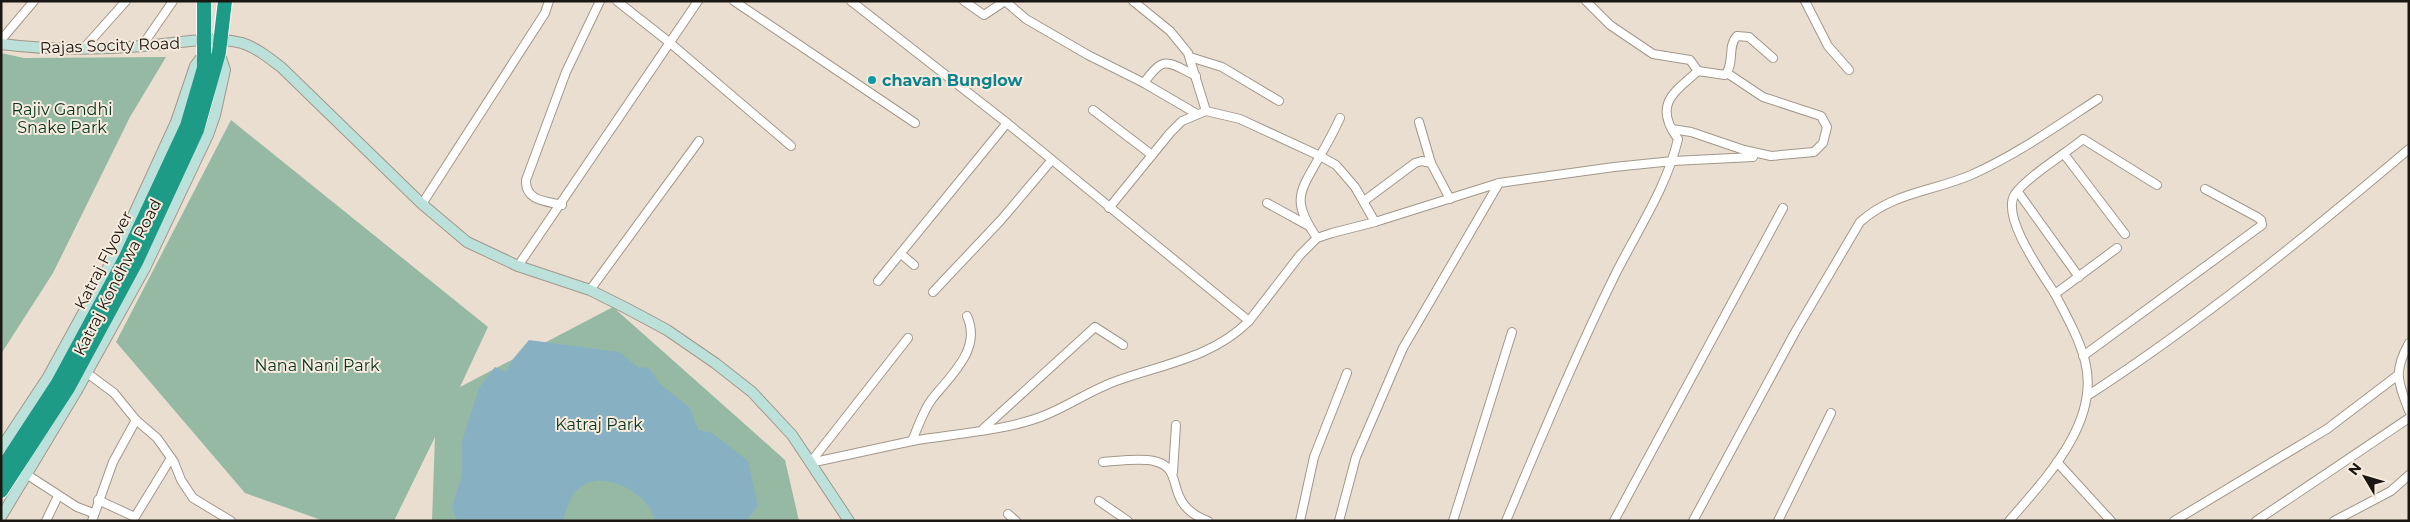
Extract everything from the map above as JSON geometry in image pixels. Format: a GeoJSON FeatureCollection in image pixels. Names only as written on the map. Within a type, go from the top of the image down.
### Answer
{"type":"FeatureCollection","features":[{"type":"Feature","properties":{"kind":"highway","name":"Katraj Flyover"},"geometry":{"type":"LineString","coordinates":[[1,491],[68,388],[136,262],[197,130],[209,69],[205,46],[204,1]]}},
{"type":"Feature","properties":{"kind":"highway","name":"Katraj Flyover"},"geometry":{"type":"LineString","coordinates":[[1,470],[58,383],[126,257],[187,126],[220,46],[225,1]]}},
{"type":"Feature","properties":{"kind":"street"},"geometry":{"type":"LineString","coordinates":[[1,40],[34,1]]}},
{"type":"Feature","properties":{"kind":"street"},"geometry":{"type":"LineString","coordinates":[[84,48],[126,1]]}},
{"type":"Feature","properties":{"kind":"street"},"geometry":{"type":"LineString","coordinates":[[142,46],[173,1]]}},
{"type":"Feature","properties":{"kind":"street"},"geometry":{"type":"LineString","coordinates":[[422,204],[545,13],[549,1]]}},
{"type":"Feature","properties":{"kind":"street"},"geometry":{"type":"LineString","coordinates":[[562,205],[533,198],[525,187],[526,180],[566,72],[600,1]]}},
{"type":"Feature","properties":{"kind":"street"},"geometry":{"type":"LineString","coordinates":[[616,1],[670,42],[791,146]]}},
{"type":"Feature","properties":{"kind":"street"},"geometry":{"type":"LineString","coordinates":[[518,266],[562,205],[698,1]]}},
{"type":"Feature","properties":{"kind":"street"},"geometry":{"type":"LineString","coordinates":[[734,1],[915,123]]}},
{"type":"Feature","properties":{"kind":"street"},"geometry":{"type":"LineString","coordinates":[[851,1],[1007,123],[1051,161],[1249,321]]}},
{"type":"Feature","properties":{"kind":"street"},"geometry":{"type":"LineString","coordinates":[[968,2],[984,15],[1005,1],[1026,18],[1088,55],[1144,83],[1197,114]]}},
{"type":"Feature","properties":{"kind":"street"},"geometry":{"type":"LineString","coordinates":[[1586,1],[1610,25],[1653,54],[1690,60],[1698,72]]}},
{"type":"Feature","properties":{"kind":"street"},"geometry":{"type":"LineString","coordinates":[[1805,1],[1828,46],[1850,70]]}},
{"type":"Feature","properties":{"kind":"street"},"geometry":{"type":"LineString","coordinates":[[1139,3],[1170,31],[1190,57],[1206,111]]}},
{"type":"Feature","properties":{"kind":"street"},"geometry":{"type":"LineString","coordinates":[[1727,73],[1732,43],[1737,36],[1749,37],[1773,58]]}},
{"type":"Feature","properties":{"kind":"street","name":"Rajas Socity Road"},"geometry":{"type":"LineString","coordinates":[[1,44],[43,49],[243,44],[261,52],[281,67],[422,204],[467,242],[518,266],[590,290],[666,330],[715,363],[752,392],[792,435],[848,521]]}},
{"type":"Feature","properties":{"kind":"street","name":"Katraj Kondhwa Road"},"geometry":{"type":"LineString","coordinates":[[1,448],[48,377],[116,253],[176,122],[195,66],[205,46]]}},
{"type":"Feature","properties":{"kind":"street","name":"Katraj Kondhwa Road"},"geometry":{"type":"LineString","coordinates":[[1,517],[87,373],[145,268],[208,135],[225,70],[220,46]]}},
{"type":"Feature","properties":{"kind":"street"},"geometry":{"type":"LineString","coordinates":[[1190,57],[1222,67],[1278,101]]}},
{"type":"Feature","properties":{"kind":"street"},"geometry":{"type":"LineString","coordinates":[[1144,83],[1158,64],[1164,63],[1196,76]]}},
{"type":"Feature","properties":{"kind":"street"},"geometry":{"type":"LineString","coordinates":[[1506,521],[1572,366],[1614,276],[1673,161],[1678,138],[1672,129],[1666,104],[1672,94],[1698,72],[1705,71],[1725,75],[1727,73],[1763,97],[1821,116],[1827,127],[1823,143],[1814,152],[1772,156],[1744,150],[1691,132],[1672,129]]}},
{"type":"Feature","properties":{"kind":"street"},"geometry":{"type":"LineString","coordinates":[[1693,521],[1794,334],[1860,222],[1873,211],[1892,200],[1969,176],[2000,160],[2052,130],[2098,99]]}},
{"type":"Feature","properties":{"kind":"street"},"geometry":{"type":"LineString","coordinates":[[1093,110],[1152,155]]}},
{"type":"Feature","properties":{"kind":"street"},"geometry":{"type":"LineString","coordinates":[[1109,208],[1182,121],[1206,111],[1240,119],[1320,156],[1347,176],[1364,201],[1375,222]]}},
{"type":"Feature","properties":{"kind":"street"},"geometry":{"type":"LineString","coordinates":[[1317,238],[1302,213],[1300,200],[1304,182],[1340,118]]}},
{"type":"Feature","properties":{"kind":"street"},"geometry":{"type":"LineString","coordinates":[[1419,122],[1431,163],[1450,199]]}},
{"type":"Feature","properties":{"kind":"street"},"geometry":{"type":"LineString","coordinates":[[878,281],[1007,123]]}},
{"type":"Feature","properties":{"kind":"street"},"geometry":{"type":"LineString","coordinates":[[2009,521],[2057,462],[2076,431],[2087,396],[2088,383],[2083,356],[2055,294],[2020,235],[2015,222],[2012,202],[2018,192],[2084,139],[2157,185]]}},
{"type":"Feature","properties":{"kind":"street"},"geometry":{"type":"LineString","coordinates":[[590,290],[699,142]]}},
{"type":"Feature","properties":{"kind":"street"},"geometry":{"type":"LineString","coordinates":[[2087,396],[2220,304],[2312,231],[2409,149]]}},
{"type":"Feature","properties":{"kind":"street"},"geometry":{"type":"LineString","coordinates":[[2064,154],[2125,234]]}},
{"type":"Feature","properties":{"kind":"street"},"geometry":{"type":"LineString","coordinates":[[810,463],[912,441],[1042,417],[1100,386],[1196,356],[1236,334],[1249,321],[1300,255],[1317,238],[1375,222],[1498,183],[1673,161],[1753,157]]}},
{"type":"Feature","properties":{"kind":"street"},"geometry":{"type":"LineString","coordinates":[[933,292],[1001,220],[1051,161]]}},
{"type":"Feature","properties":{"kind":"street"},"geometry":{"type":"LineString","coordinates":[[1364,201],[1416,163],[1422,161],[1431,163]]}},
{"type":"Feature","properties":{"kind":"street"},"geometry":{"type":"LineString","coordinates":[[1339,521],[1356,457],[1403,348],[1498,183]]}},
{"type":"Feature","properties":{"kind":"street"},"geometry":{"type":"LineString","coordinates":[[2083,356],[2262,225],[2261,220],[2205,189]]}},
{"type":"Feature","properties":{"kind":"street"},"geometry":{"type":"LineString","coordinates":[[2018,192],[2079,277]]}},
{"type":"Feature","properties":{"kind":"street"},"geometry":{"type":"LineString","coordinates":[[1267,203],[1309,226]]}},
{"type":"Feature","properties":{"kind":"street"},"geometry":{"type":"LineString","coordinates":[[1614,521],[1783,208]]}},
{"type":"Feature","properties":{"kind":"street"},"geometry":{"type":"LineString","coordinates":[[2055,294],[2117,248]]}},
{"type":"Feature","properties":{"kind":"street"},"geometry":{"type":"LineString","coordinates":[[901,254],[914,265]]}},
{"type":"Feature","properties":{"kind":"street"},"geometry":{"type":"LineString","coordinates":[[912,441],[932,400],[962,364],[970,343],[972,327],[967,316]]}},
{"type":"Feature","properties":{"kind":"street"},"geometry":{"type":"LineString","coordinates":[[983,429],[1095,327],[1124,345]]}},
{"type":"Feature","properties":{"kind":"street"},"geometry":{"type":"LineString","coordinates":[[1453,521],[1512,332]]}},
{"type":"Feature","properties":{"kind":"street"},"geometry":{"type":"LineString","coordinates":[[810,463],[908,338]]}},
{"type":"Feature","properties":{"kind":"street"},"geometry":{"type":"LineString","coordinates":[[2409,343],[2397,380],[2409,411]]}},
{"type":"Feature","properties":{"kind":"street"},"geometry":{"type":"LineString","coordinates":[[87,373],[114,393],[136,420],[157,438],[171,458],[181,480],[194,498],[231,521]]}},
{"type":"Feature","properties":{"kind":"street"},"geometry":{"type":"LineString","coordinates":[[1300,521],[1314,457],[1347,373]]}},
{"type":"Feature","properties":{"kind":"street"},"geometry":{"type":"LineString","coordinates":[[2174,521],[2327,429],[2398,375]]}},
{"type":"Feature","properties":{"kind":"street"},"geometry":{"type":"LineString","coordinates":[[1778,521],[1831,413]]}},
{"type":"Feature","properties":{"kind":"street"},"geometry":{"type":"LineString","coordinates":[[2256,521],[2409,418]]}},
{"type":"Feature","properties":{"kind":"street"},"geometry":{"type":"LineString","coordinates":[[26,474],[92,517],[113,462],[136,420]]}},
{"type":"Feature","properties":{"kind":"street"},"geometry":{"type":"LineString","coordinates":[[1176,425],[1173,472],[1180,500],[1196,516],[1208,521]]}},
{"type":"Feature","properties":{"kind":"street"},"geometry":{"type":"LineString","coordinates":[[98,500],[134,517],[171,458]]}},
{"type":"Feature","properties":{"kind":"street"},"geometry":{"type":"LineString","coordinates":[[1103,462],[1153,461],[1168,467],[1173,472]]}},
{"type":"Feature","properties":{"kind":"street"},"geometry":{"type":"LineString","coordinates":[[2057,462],[2112,521]]}},
{"type":"Feature","properties":{"kind":"street"},"geometry":{"type":"LineString","coordinates":[[2334,521],[2391,491],[2409,475]]}},
{"type":"Feature","properties":{"kind":"street"},"geometry":{"type":"LineString","coordinates":[[46,521],[58,496]]}},
{"type":"Feature","properties":{"kind":"street"},"geometry":{"type":"LineString","coordinates":[[1099,501],[1128,521]]}},
{"type":"Feature","properties":{"kind":"street"},"geometry":{"type":"LineString","coordinates":[[1008,514],[1016,521]]}},
{"type":"Feature","properties":{"kind":"green space","name":"Rajiv Gandhi Snake Park"},"geometry":{"type":"Polygon","coordinates":[[[1,53],[24,58],[166,57],[130,117],[53,273],[1,354],[1,53]]]}},
{"type":"Feature","properties":{"kind":"green space","name":"Nana Nani Park"},"geometry":{"type":"Polygon","coordinates":[[[231,120],[488,327],[460,387],[613,307],[785,460],[799,521],[432,521],[435,437],[394,521],[324,521],[245,493],[116,342],[231,120]]]}},
{"type":"Feature","properties":{"kind":"water","name":"Katraj Park"},"geometry":{"type":"Polygon","coordinates":[[[529,340],[619,352],[639,368],[648,367],[660,384],[690,408],[698,430],[712,433],[748,461],[758,506],[746,521],[655,521],[644,501],[634,493],[623,486],[599,481],[588,483],[575,492],[563,521],[457,521],[452,507],[462,474],[462,441],[479,388],[495,367],[506,372],[513,359],[529,340]]]}},
{"type":"Feature","properties":{"kind":"place","name":"chavan Bunglow"},"geometry":{"type":"Point","coordinates":[872,80]}}]}
